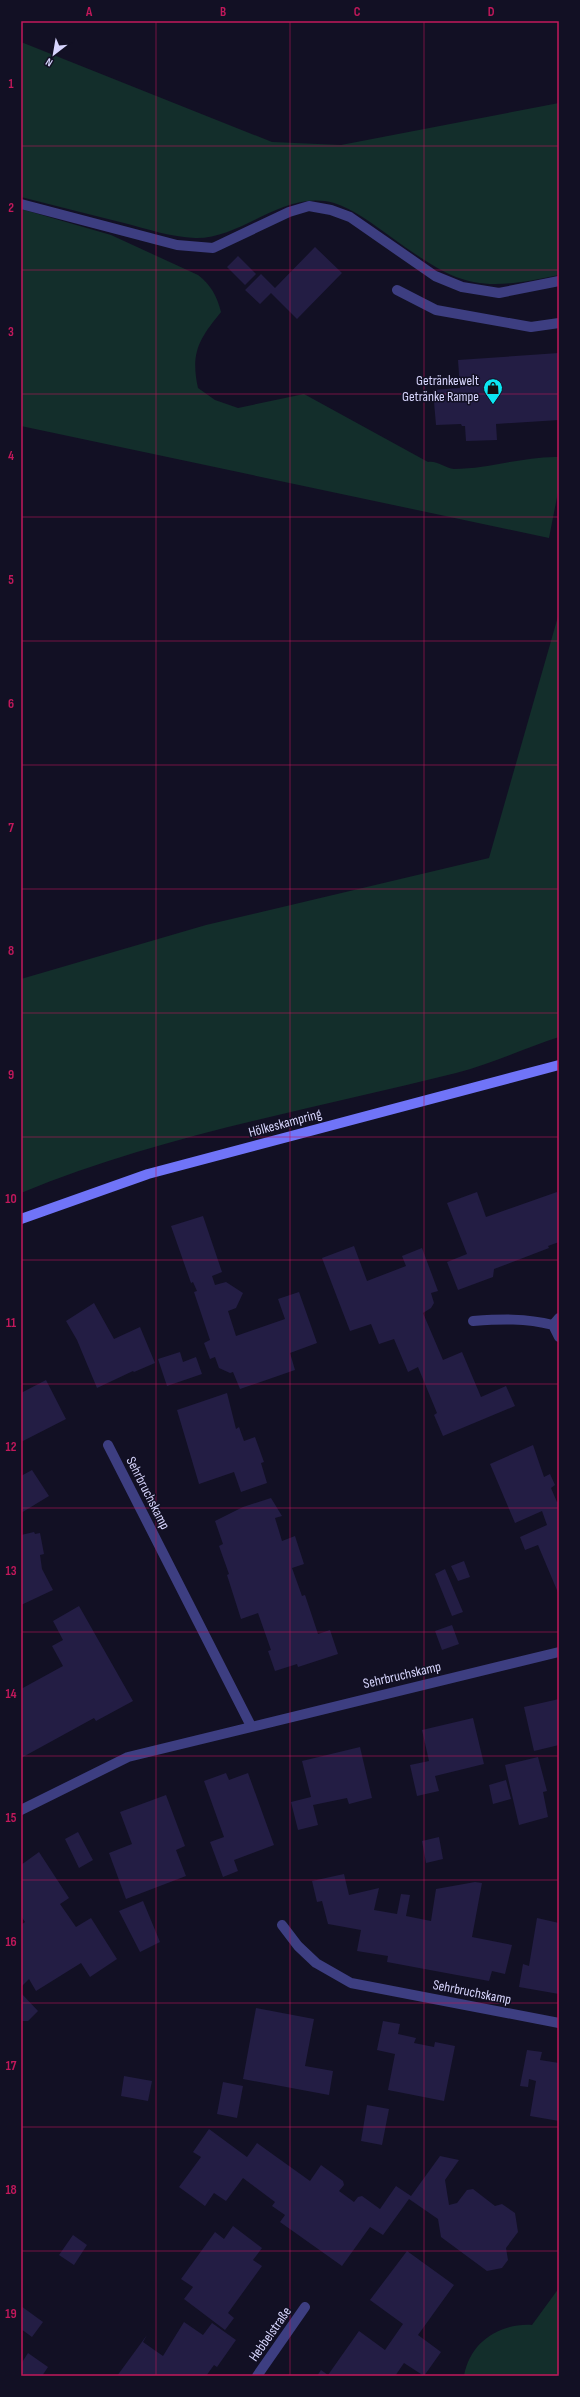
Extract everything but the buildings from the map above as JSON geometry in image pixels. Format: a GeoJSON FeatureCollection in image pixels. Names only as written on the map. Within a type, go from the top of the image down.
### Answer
{"type":"FeatureCollection","features":[{"type":"Feature","properties":{"kind":"main road","name":"Hölkeskampring"},"geometry":{"type":"LineString","coordinates":[[21,1219],[148,1174],[559,1065]]}},
{"type":"Feature","properties":{"kind":"street"},"geometry":{"type":"LineString","coordinates":[[21,204],[177,245],[213,248],[289,212],[309,206],[331,210],[350,217],[435,276],[462,287],[499,293],[559,281]]}},
{"type":"Feature","properties":{"kind":"street"},"geometry":{"type":"LineString","coordinates":[[397,290],[436,310],[531,327],[559,323]]}},
{"type":"Feature","properties":{"kind":"street"},"geometry":{"type":"LineString","coordinates":[[473,1321],[511,1318],[556,1321],[559,1337]]}},
{"type":"Feature","properties":{"kind":"street","name":"Sehrbruchskamp"},"geometry":{"type":"LineString","coordinates":[[108,1445],[251,1726]]}},
{"type":"Feature","properties":{"kind":"street","name":"Sehrbruchskamp"},"geometry":{"type":"LineString","coordinates":[[21,1810],[128,1756],[559,1652]]}},
{"type":"Feature","properties":{"kind":"street","name":"Sehrbruchskamp"},"geometry":{"type":"LineString","coordinates":[[282,1925],[298,1946],[316,1963],[351,1983],[559,2023]]}},
{"type":"Feature","properties":{"kind":"street","name":"Hebbelstraße"},"geometry":{"type":"LineString","coordinates":[[257,2376],[305,2307]]}},
{"type":"Feature","properties":{"kind":"green space"},"geometry":{"type":"Polygon","coordinates":[[[21,42],[272,142],[341,145],[559,103],[559,275],[507,284],[487,284],[469,281],[434,266],[364,218],[349,209],[334,203],[315,201],[298,203],[280,208],[230,231],[213,236],[195,238],[159,232],[21,197],[21,42]]]}},
{"type":"Feature","properties":{"kind":"green space"},"geometry":{"type":"Polygon","coordinates":[[[21,209],[111,235],[198,275],[203,279],[213,291],[221,312],[202,338],[196,355],[195,365],[198,388],[215,400],[238,408],[304,394],[428,462],[434,462],[454,469],[480,467],[533,458],[559,457],[559,487],[549,538],[21,426],[21,209]]]}},
{"type":"Feature","properties":{"kind":"green space"},"geometry":{"type":"Polygon","coordinates":[[[559,613],[559,1037],[456,1073],[181,1139],[127,1155],[21,1193],[21,979],[206,925],[489,858],[559,613]]]}},
{"type":"Feature","properties":{"kind":"green space"},"geometry":{"type":"Polygon","coordinates":[[[559,2288],[559,2376],[464,2376],[467,2364],[479,2344],[498,2331],[508,2327],[532,2325],[559,2288]]]}},
{"type":"Feature","properties":{"kind":"place","name":"Getränkewelt Getränke Rampe"},"geometry":{"type":"Point","coordinates":[493,405]}}]}
